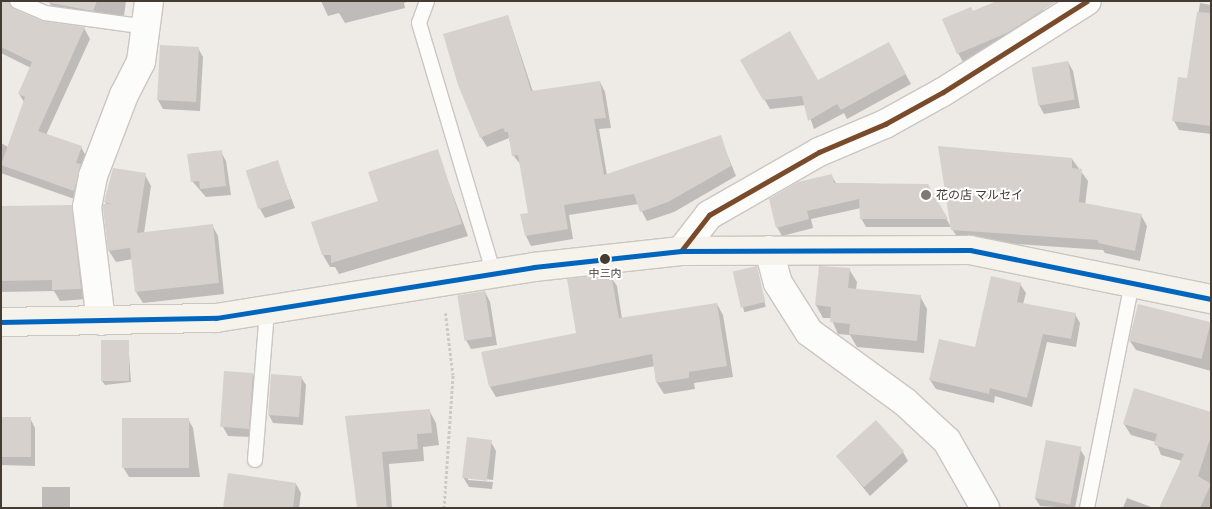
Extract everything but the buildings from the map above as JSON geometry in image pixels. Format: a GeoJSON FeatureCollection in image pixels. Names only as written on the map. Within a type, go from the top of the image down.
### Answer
{"type":"FeatureCollection","features":[{"type":"Feature","properties":{"kind":"street"},"geometry":{"type":"LineString","coordinates":[[681,251],[709,215],[819,152],[885,124],[943,92],[1082,3]]}},
{"type":"Feature","properties":{"kind":"street"},"geometry":{"type":"LineString","coordinates":[[101,321],[87,207],[96,167],[124,95],[141,62],[148,14]]}},
{"type":"Feature","properties":{"kind":"street"},"geometry":{"type":"LineString","coordinates":[[768,250],[778,283],[809,332],[905,402],[947,441],[985,508]]}},
{"type":"Feature","properties":{"kind":"street"},"geometry":{"type":"LineString","coordinates":[[1,322],[216,318],[267,312],[494,274],[681,251],[970,250],[1211,299]]}},
{"type":"Feature","properties":{"kind":"lane"},"geometry":{"type":"LineString","coordinates":[[17,1],[45,13],[148,14]]}},
{"type":"Feature","properties":{"kind":"lane"},"geometry":{"type":"LineString","coordinates":[[427,1],[419,23],[494,274]]}},
{"type":"Feature","properties":{"kind":"lane"},"geometry":{"type":"LineString","coordinates":[[1087,508],[1132,282]]}},
{"type":"Feature","properties":{"kind":"lane"},"geometry":{"type":"LineString","coordinates":[[255,460],[267,312]]}},
{"type":"Feature","properties":{"kind":"path"},"geometry":{"type":"LineString","coordinates":[[442,282],[453,375],[444,508]]}},
{"type":"Feature","properties":{"kind":"transit line"},"geometry":{"type":"LineString","coordinates":[[681,251],[709,215],[819,152],[885,124],[943,92],[1087,1]]}},
{"type":"Feature","properties":{"kind":"transit line"},"geometry":{"type":"LineString","coordinates":[[1,322],[216,318],[534,267],[681,251],[970,250],[1211,299]]}},
{"type":"Feature","properties":{"kind":"place","name":"花の店 マルセイ"},"geometry":{"type":"Point","coordinates":[926,195]}},
{"type":"Feature","properties":{"kind":"place","name":"中三内"},"geometry":{"type":"Point","coordinates":[605,259]}}]}
